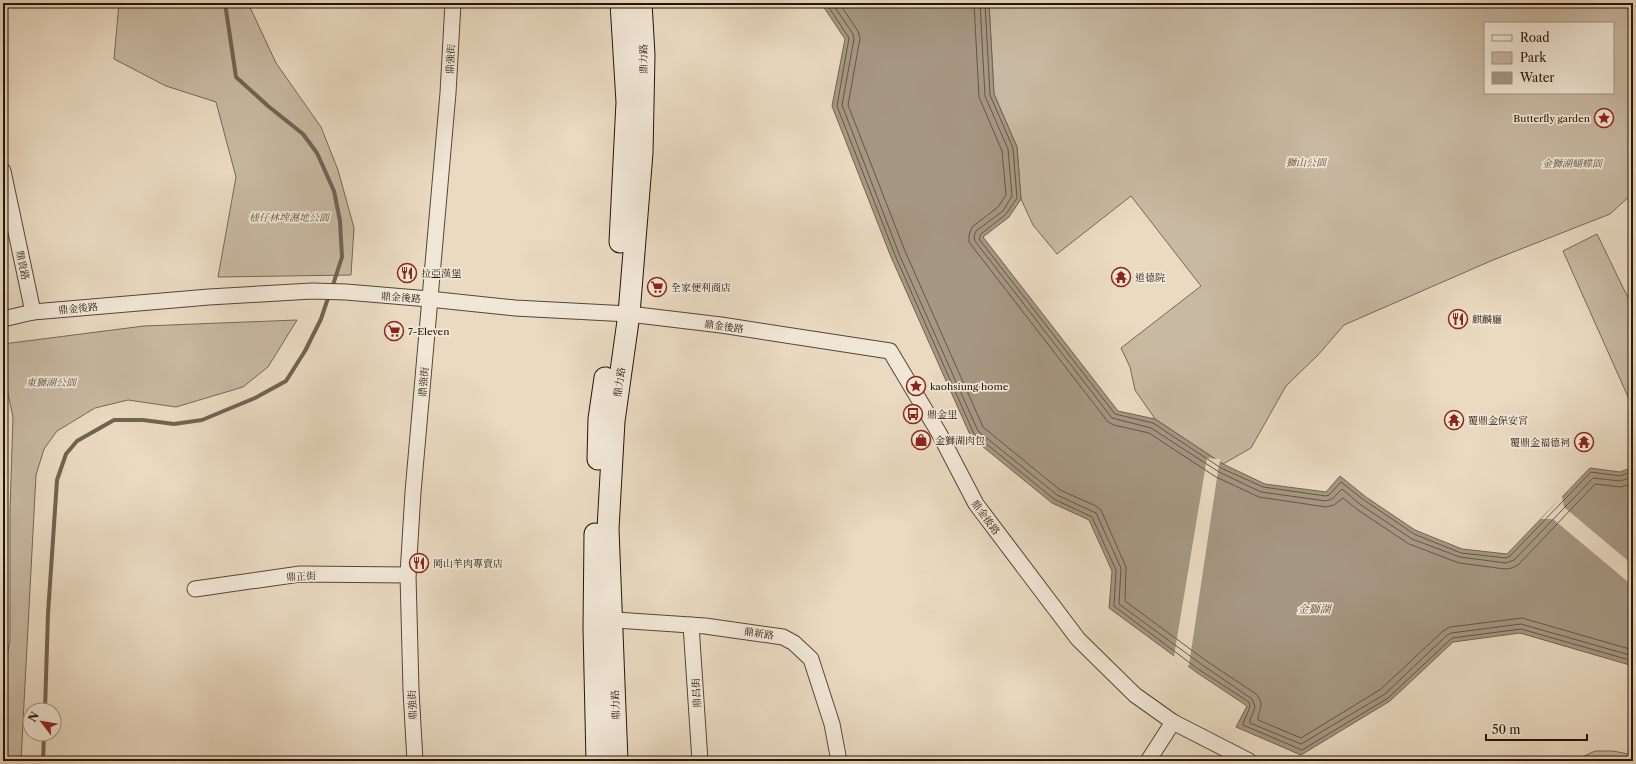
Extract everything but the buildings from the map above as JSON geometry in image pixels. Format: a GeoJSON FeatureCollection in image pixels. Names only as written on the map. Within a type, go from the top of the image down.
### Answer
{"type":"FeatureCollection","features":[{"type":"Feature","properties":{"kind":"street","name":"鼎強街"},"geometry":{"type":"LineString","coordinates":[[415,761],[411,690],[408,575],[413,492],[429,299],[448,93],[453,3]]}},
{"type":"Feature","properties":{"kind":"street","name":"鼎力路"},"geometry":{"type":"LineString","coordinates":[[620,3],[627,102],[622,220],[622,314]]}},
{"type":"Feature","properties":{"kind":"street","name":"鼎力路"},"geometry":{"type":"LineString","coordinates":[[597,761],[603,619],[622,314],[642,153],[644,55],[641,3]]}},
{"type":"Feature","properties":{"kind":"street","name":"鼎貴路"},"geometry":{"type":"LineString","coordinates":[[3,171],[33,312]]}},
{"type":"Feature","properties":{"kind":"street","name":"鼎金後路"},"geometry":{"type":"LineString","coordinates":[[3,319],[33,312],[209,297],[312,291],[346,292],[515,308],[622,314],[721,325],[890,352],[939,433],[976,504],[1078,639],[1135,695],[1173,722],[1249,761]]}},
{"type":"Feature","properties":{"kind":"street","name":"鼎正街"},"geometry":{"type":"LineString","coordinates":[[195,589],[300,574],[408,575]]}},
{"type":"Feature","properties":{"kind":"street","name":"鼎力路"},"geometry":{"type":"LineString","coordinates":[[603,619],[617,761]]}},
{"type":"Feature","properties":{"kind":"street","name":"鼎新路"},"geometry":{"type":"LineString","coordinates":[[603,619],[691,625],[783,637],[794,643],[811,659],[832,724],[839,761]]}},
{"type":"Feature","properties":{"kind":"street","name":"鼎昌街"},"geometry":{"type":"LineString","coordinates":[[691,625],[700,761]]}},
{"type":"Feature","properties":{"kind":"street"},"geometry":{"type":"LineString","coordinates":[[1148,761],[1173,722]]}},
{"type":"Feature","properties":{"kind":"green space","name":"檨仔林埤濕地公園"},"geometry":{"type":"Polygon","coordinates":[[[119,3],[248,3],[276,63],[321,127],[338,170],[354,228],[351,275],[218,277],[236,177],[216,102],[166,86],[114,59],[119,3]]]}},
{"type":"Feature","properties":{"kind":"green space","name":"獅山公園"},"geometry":{"type":"Polygon","coordinates":[[[989,3],[1633,3],[1633,193],[1610,214],[1493,260],[1344,325],[1318,355],[1286,386],[1251,448],[1223,464],[1155,419],[1135,390],[1130,367],[1121,348],[1201,286],[1131,196],[1057,254],[1033,225],[1021,199],[1017,147],[994,94],[989,3]]]}},
{"type":"Feature","properties":{"kind":"green space"},"geometry":{"type":"Polygon","coordinates":[[[1597,234],[1633,308],[1633,408],[1563,251],[1597,234]]]}},
{"type":"Feature","properties":{"kind":"green space","name":"東獅湖公園"},"geometry":{"type":"Polygon","coordinates":[[[297,320],[268,367],[243,387],[176,407],[128,400],[95,408],[57,431],[44,449],[36,475],[24,702],[22,702],[21,761],[3,761],[3,673],[10,641],[10,511],[13,417],[3,370],[3,344],[144,326],[297,320]]]}},
{"type":"Feature","properties":{"kind":"green space"},"geometry":{"type":"Polygon","coordinates":[[[1595,751],[1613,751],[1633,755],[1633,761],[1574,761],[1595,751]]]}},
{"type":"Feature","properties":{"kind":"water","name":"金獅湖"},"geometry":{"type":"Polygon","coordinates":[[[821,3],[989,3],[994,94],[1017,147],[1021,199],[1009,217],[983,237],[1118,411],[1155,419],[1223,464],[1265,484],[1326,492],[1340,476],[1366,497],[1415,530],[1462,549],[1507,554],[1590,468],[1620,472],[1633,467],[1633,666],[1520,633],[1453,642],[1390,701],[1301,755],[1236,727],[1247,706],[1196,672],[1109,608],[1112,571],[1089,520],[1052,503],[971,437],[891,257],[832,106],[845,39],[821,3]]]}},
{"type":"Feature","properties":{"kind":"pier"},"geometry":{"type":"Polygon","coordinates":[[[1207,458],[1221,460],[1219,464],[1189,665],[1187,668],[1174,656],[1207,458]]]}},
{"type":"Feature","properties":{"kind":"pier"},"geometry":{"type":"Polygon","coordinates":[[[1562,496],[1564,507],[1633,565],[1633,586],[1553,519],[1541,519],[1562,496]]]}},
{"type":"Feature","properties":{"kind":"waterway"},"geometry":{"type":"LineString","coordinates":[[225,3],[236,77],[268,106],[303,134],[317,153],[334,191],[340,221],[342,257],[332,288]]}},
{"type":"Feature","properties":{"kind":"waterway"},"geometry":{"type":"LineString","coordinates":[[45,702],[48,614],[57,480],[66,454],[77,441],[114,420],[143,420],[174,424],[202,420],[255,398],[286,381],[305,351],[321,319],[329,295]]}},
{"type":"Feature","properties":{"kind":"waterway"},"geometry":{"type":"LineString","coordinates":[[43,761],[44,742]]}},
{"type":"Feature","properties":{"kind":"place","name":"Butterfly garden"},"geometry":{"type":"Point","coordinates":[1604,118]}},
{"type":"Feature","properties":{"kind":"place","name":"拉亞漢堡"},"geometry":{"type":"Point","coordinates":[407,273]}},
{"type":"Feature","properties":{"kind":"place","name":"道德院"},"geometry":{"type":"Point","coordinates":[1121,277]}},
{"type":"Feature","properties":{"kind":"place","name":"全家便利商店"},"geometry":{"type":"Point","coordinates":[657,287]}},
{"type":"Feature","properties":{"kind":"place","name":"麒麟廳"},"geometry":{"type":"Point","coordinates":[1458,319]}},
{"type":"Feature","properties":{"kind":"place","name":"7-Eleven"},"geometry":{"type":"Point","coordinates":[394,331]}},
{"type":"Feature","properties":{"kind":"place","name":"kaohsiung home"},"geometry":{"type":"Point","coordinates":[916,386]}},
{"type":"Feature","properties":{"kind":"place","name":"鼎金里"},"geometry":{"type":"Point","coordinates":[913,414]}},
{"type":"Feature","properties":{"kind":"place","name":"覆鼎金保安宮"},"geometry":{"type":"Point","coordinates":[1454,420]}},
{"type":"Feature","properties":{"kind":"place","name":"金獅湖肉包"},"geometry":{"type":"Point","coordinates":[921,440]}},
{"type":"Feature","properties":{"kind":"place","name":"覆鼎金福德祠"},"geometry":{"type":"Point","coordinates":[1584,442]}},
{"type":"Feature","properties":{"kind":"place","name":"岡山羊肉專賣店"},"geometry":{"type":"Point","coordinates":[419,563]}},
{"type":"Feature","properties":{"kind":"park label","name":"金獅湖蝴蝶園"},"geometry":{"type":"Point","coordinates":[1572,163]}}]}
